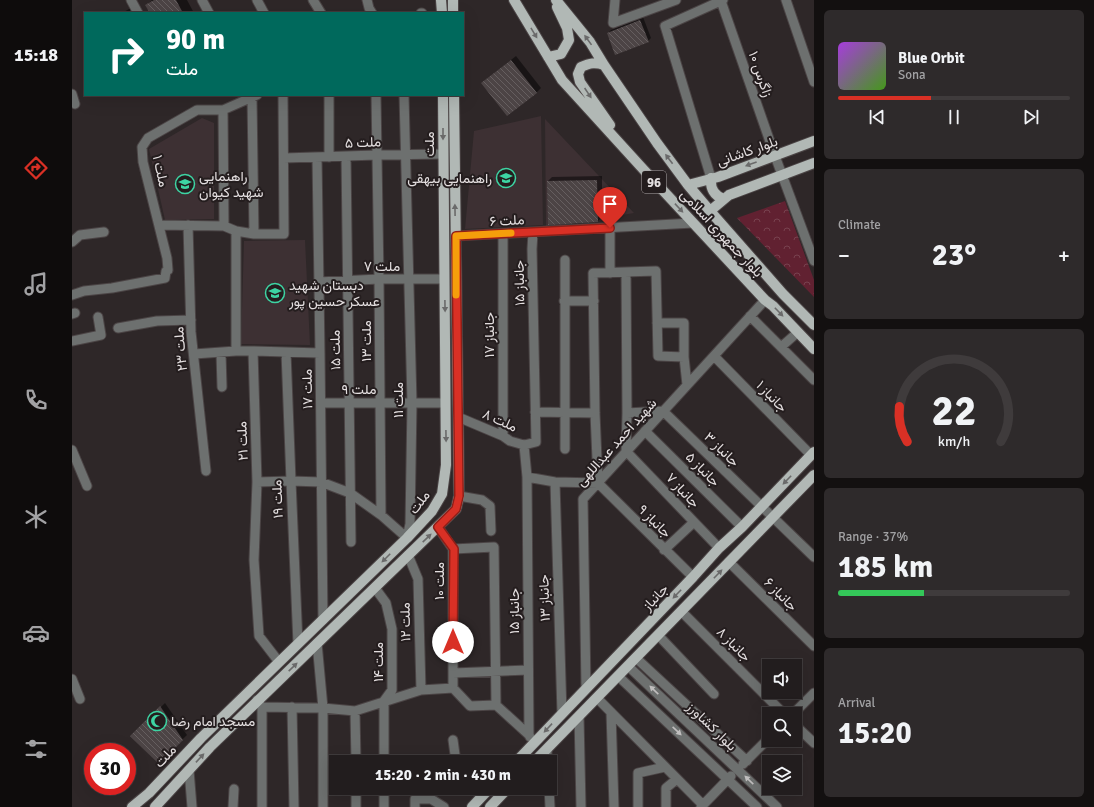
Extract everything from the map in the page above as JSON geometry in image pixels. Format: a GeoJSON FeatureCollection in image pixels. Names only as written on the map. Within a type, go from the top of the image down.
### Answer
{"type":"FeatureCollection","features":[{"type":"Feature","properties":{"kind":"main road"},"geometry":{"type":"LineString","coordinates":[[441,0],[442,12]]}},
{"type":"Feature","properties":{"kind":"main road"},"geometry":{"type":"LineString","coordinates":[[453,0],[453,12]]}},
{"type":"Feature","properties":{"kind":"main road","name":"بلوار جمهوری اسلامی"},"geometry":{"type":"LineString","coordinates":[[514,0],[562,80],[765,300],[773,306],[814,349]]}},
{"type":"Feature","properties":{"kind":"main road"},"geometry":{"type":"LineString","coordinates":[[548,57],[561,54],[569,40],[567,28],[555,0]]}},
{"type":"Feature","properties":{"kind":"main road","name":"بلوار جمهوری اسلامی"},"geometry":{"type":"LineString","coordinates":[[555,0],[590,42],[604,66],[688,185],[783,294],[814,325]]}},
{"type":"Feature","properties":{"kind":"main road"},"geometry":{"type":"LineString","coordinates":[[604,66],[596,63],[581,67],[578,74],[580,82],[631,156]]}},
{"type":"Feature","properties":{"kind":"main road","name":"ملت"},"geometry":{"type":"LineString","coordinates":[[132,807],[149,794],[201,738],[407,538],[432,511],[442,494],[446,465],[443,96]]}},
{"type":"Feature","properties":{"kind":"main road","name":"ملت"},"geometry":{"type":"LineString","coordinates":[[156,805],[210,747],[260,704],[317,643],[456,509],[459,496],[454,96]]}},
{"type":"Feature","properties":{"kind":"main road","name":"بلوار کاشانی"},"geometry":{"type":"LineString","coordinates":[[688,185],[718,177],[814,141]]}},
{"type":"Feature","properties":{"kind":"main road"},"geometry":{"type":"LineString","coordinates":[[710,211],[729,195],[814,163]]}},
{"type":"Feature","properties":{"kind":"main road"},"geometry":{"type":"LineString","coordinates":[[711,178],[713,191],[719,198],[724,199]]}},
{"type":"Feature","properties":{"kind":"main road","name":"جانباز"},"geometry":{"type":"LineString","coordinates":[[521,755],[532,739],[562,714],[693,578],[719,548],[742,527],[812,454]]}},
{"type":"Feature","properties":{"kind":"main road","name":"جانباز"},"geometry":{"type":"LineString","coordinates":[[542,755],[814,475]]}},
{"type":"Feature","properties":{"kind":"main road"},"geometry":{"type":"LineString","coordinates":[[407,538],[412,552]]}},
{"type":"Feature","properties":{"kind":"main road"},"geometry":{"type":"LineString","coordinates":[[617,656],[628,666]]}},
{"type":"Feature","properties":{"kind":"main road"},"geometry":{"type":"LineString","coordinates":[[607,666],[618,676]]}},
{"type":"Feature","properties":{"kind":"main road"},"geometry":{"type":"LineString","coordinates":[[248,692],[260,704]]}},
{"type":"Feature","properties":{"kind":"main road"},"geometry":{"type":"LineString","coordinates":[[149,794],[156,805]]}},
{"type":"Feature","properties":{"kind":"main road"},"geometry":{"type":"LineString","coordinates":[[477,803],[484,795]]}},
{"type":"Feature","properties":{"kind":"main road"},"geometry":{"type":"LineString","coordinates":[[490,807],[501,795]]}},
{"type":"Feature","properties":{"kind":"street"},"geometry":{"type":"LineString","coordinates":[[131,0],[137,12]]}},
{"type":"Feature","properties":{"kind":"street"},"geometry":{"type":"LineString","coordinates":[[202,0],[208,12]]}},
{"type":"Feature","properties":{"kind":"street"},"geometry":{"type":"LineString","coordinates":[[257,0],[263,12]]}},
{"type":"Feature","properties":{"kind":"street"},"geometry":{"type":"LineString","coordinates":[[313,0],[320,12]]}},
{"type":"Feature","properties":{"kind":"street"},"geometry":{"type":"LineString","coordinates":[[367,0],[372,12]]}},
{"type":"Feature","properties":{"kind":"street"},"geometry":{"type":"LineString","coordinates":[[615,0],[613,23],[653,4],[676,0]]}},
{"type":"Feature","properties":{"kind":"street"},"geometry":{"type":"LineString","coordinates":[[711,178],[666,26],[722,0]]}},
{"type":"Feature","properties":{"kind":"street","name":"زاگرس ۱۰"},"geometry":{"type":"LineString","coordinates":[[722,0],[775,156],[814,261]]}},
{"type":"Feature","properties":{"kind":"street"},"geometry":{"type":"LineString","coordinates":[[786,0],[814,82]]}},
{"type":"Feature","properties":{"kind":"street"},"geometry":{"type":"LineString","coordinates":[[72,94],[75,104]]}},
{"type":"Feature","properties":{"kind":"street"},"geometry":{"type":"LineString","coordinates":[[254,234],[255,96]]}},
{"type":"Feature","properties":{"kind":"street","name":"ملت ۱"},"geometry":{"type":"LineString","coordinates":[[72,295],[84,291],[112,288],[165,278],[166,271],[168,270],[167,258],[143,162],[142,147],[148,138],[197,110],[223,110],[255,96]]}},
{"type":"Feature","properties":{"kind":"street"},"geometry":{"type":"LineString","coordinates":[[159,225],[224,226],[236,231],[254,234],[284,234],[283,96]]}},
{"type":"Feature","properties":{"kind":"street"},"geometry":{"type":"LineString","coordinates":[[329,96],[329,157]]}},
{"type":"Feature","properties":{"kind":"street","name":"ملت ۱۳"},"geometry":{"type":"LineString","coordinates":[[376,96],[379,279],[380,515]]}},
{"type":"Feature","properties":{"kind":"street","name":"ملت ۱۱"},"geometry":{"type":"LineString","coordinates":[[404,96],[412,403],[410,524],[407,538]]}},
{"type":"Feature","properties":{"kind":"street"},"geometry":{"type":"LineString","coordinates":[[223,110],[224,226]]}},
{"type":"Feature","properties":{"kind":"street","name":"ملت ۵"},"geometry":{"type":"LineString","coordinates":[[284,158],[443,154]]}},
{"type":"Feature","properties":{"kind":"street","name":"ملت ۱۵"},"geometry":{"type":"LineString","coordinates":[[346,156],[351,542]]}},
{"type":"Feature","properties":{"kind":"street","name":"ملت ۱۷"},"geometry":{"type":"LineString","coordinates":[[317,157],[323,620]]}},
{"type":"Feature","properties":{"kind":"street","name":"ملت ۶"},"geometry":{"type":"LineString","coordinates":[[456,236],[693,223]]}},
{"type":"Feature","properties":{"kind":"street","name":"ملت ۲۳"},"geometry":{"type":"LineString","coordinates":[[188,225],[191,320],[206,471]]}},
{"type":"Feature","properties":{"kind":"street"},"geometry":{"type":"LineString","coordinates":[[610,228],[610,273]]}},
{"type":"Feature","properties":{"kind":"street"},"geometry":{"type":"LineString","coordinates":[[236,231],[236,351]]}},
{"type":"Feature","properties":{"kind":"street"},"geometry":{"type":"LineString","coordinates":[[72,242],[80,235],[104,232]]}},
{"type":"Feature","properties":{"kind":"street","name":"جانباز ۱۵"},"geometry":{"type":"LineString","coordinates":[[524,445],[536,442],[532,249],[533,232]]}},
{"type":"Feature","properties":{"kind":"street","name":"جانباز ۱۷"},"geometry":{"type":"LineString","coordinates":[[503,234],[503,436]]}},
{"type":"Feature","properties":{"kind":"street"},"geometry":{"type":"LineString","coordinates":[[565,260],[565,449]]}},
{"type":"Feature","properties":{"kind":"street"},"geometry":{"type":"LineString","coordinates":[[527,477],[555,482],[598,483],[595,413],[593,273],[656,271],[658,356],[684,357]]}},
{"type":"Feature","properties":{"kind":"street"},"geometry":{"type":"LineString","coordinates":[[626,272],[626,451]]}},
{"type":"Feature","properties":{"kind":"street","name":"ملت ۷"},"geometry":{"type":"LineString","coordinates":[[319,282],[379,279],[444,279]]}},
{"type":"Feature","properties":{"kind":"street","name":"شهید احمد عبداللهی"},"geometry":{"type":"LineString","coordinates":[[586,688],[583,499],[765,300]]}},
{"type":"Feature","properties":{"kind":"street"},"geometry":{"type":"LineString","coordinates":[[564,301],[594,301]]}},
{"type":"Feature","properties":{"kind":"street"},"geometry":{"type":"LineString","coordinates":[[750,316],[814,380]]}},
{"type":"Feature","properties":{"kind":"street"},"geometry":{"type":"LineString","coordinates":[[72,341],[101,335],[98,317]]}},
{"type":"Feature","properties":{"kind":"street"},"geometry":{"type":"LineString","coordinates":[[118,328],[157,320],[191,320]]}},
{"type":"Feature","properties":{"kind":"street"},"geometry":{"type":"LineString","coordinates":[[657,323],[684,324],[684,357],[687,386]]}},
{"type":"Feature","properties":{"kind":"street"},"geometry":{"type":"LineString","coordinates":[[781,347],[798,332]]}},
{"type":"Feature","properties":{"kind":"street"},"geometry":{"type":"LineString","coordinates":[[194,354],[236,351],[320,353]]}},
{"type":"Feature","properties":{"kind":"street","name":"ملت ۲۱"},"geometry":{"type":"LineString","coordinates":[[253,351],[257,482],[254,560],[259,636],[279,662]]}},
{"type":"Feature","properties":{"kind":"street"},"geometry":{"type":"LineString","coordinates":[[221,352],[222,387]]}},
{"type":"Feature","properties":{"kind":"street","name":"ملت ۱۹"},"geometry":{"type":"LineString","coordinates":[[286,352],[290,481],[298,644]]}},
{"type":"Feature","properties":{"kind":"street","name":"جانباز ۱"},"geometry":{"type":"LineString","coordinates":[[714,356],[812,454]]}},
{"type":"Feature","properties":{"kind":"street","name":"ملت ۹"},"geometry":{"type":"LineString","coordinates":[[321,403],[446,403]]}},
{"type":"Feature","properties":{"kind":"street"},"geometry":{"type":"LineString","coordinates":[[627,413],[663,411]]}},
{"type":"Feature","properties":{"kind":"street","name":"جانباز ۳"},"geometry":{"type":"LineString","coordinates":[[663,411],[814,557]]}},
{"type":"Feature","properties":{"kind":"street"},"geometry":{"type":"LineString","coordinates":[[535,412],[595,413]]}},
{"type":"Feature","properties":{"kind":"street","name":"ملت ۸"},"geometry":{"type":"LineString","coordinates":[[458,417],[503,436],[510,441],[524,445],[527,477]]}},
{"type":"Feature","properties":{"kind":"street","name":"جانباز ۵"},"geometry":{"type":"LineString","coordinates":[[645,431],[742,527]]}},
{"type":"Feature","properties":{"kind":"street"},"geometry":{"type":"LineString","coordinates":[[72,450],[87,486]]}},
{"type":"Feature","properties":{"kind":"street","name":"جانباز ۷"},"geometry":{"type":"LineString","coordinates":[[626,451],[719,548]]}},
{"type":"Feature","properties":{"kind":"street","name":"جانباز ۱۵"},"geometry":{"type":"LineString","coordinates":[[527,477],[528,670],[532,739]]}},
{"type":"Feature","properties":{"kind":"street"},"geometry":{"type":"LineString","coordinates":[[257,482],[321,482],[350,493],[380,515],[407,538]]}},
{"type":"Feature","properties":{"kind":"street","name":"جانباز ۱۳"},"geometry":{"type":"LineString","coordinates":[[555,482],[562,714]]}},
{"type":"Feature","properties":{"kind":"street","name":"جانباز ۹"},"geometry":{"type":"LineString","coordinates":[[598,483],[693,578]]}},
{"type":"Feature","properties":{"kind":"street"},"geometry":{"type":"LineString","coordinates":[[459,496],[482,500],[490,506],[491,531]]}},
{"type":"Feature","properties":{"kind":"street"},"geometry":{"type":"LineString","coordinates":[[664,550],[694,522]]}},
{"type":"Feature","properties":{"kind":"street","name":"ملت ۱۰"},"geometry":{"type":"LineString","coordinates":[[438,527],[454,549],[453,688]]}},
{"type":"Feature","properties":{"kind":"street"},"geometry":{"type":"LineString","coordinates":[[454,549],[494,547],[496,705]]}},
{"type":"Feature","properties":{"kind":"street","name":"ملت ۱۲"},"geometry":{"type":"LineString","coordinates":[[412,552],[418,579],[421,690]]}},
{"type":"Feature","properties":{"kind":"street","name":"جانباز ۶"},"geometry":{"type":"LineString","coordinates":[[729,562],[814,646]]}},
{"type":"Feature","properties":{"kind":"street","name":"ملت ۱۴"},"geometry":{"type":"LineString","coordinates":[[375,588],[386,603],[392,629],[392,690],[384,701],[384,755]]}},
{"type":"Feature","properties":{"kind":"street","name":"جانباز ۸"},"geometry":{"type":"LineString","coordinates":[[681,612],[777,707]]}},
{"type":"Feature","properties":{"kind":"street"},"geometry":{"type":"LineString","coordinates":[[658,635],[714,694]]}},
{"type":"Feature","properties":{"kind":"street"},"geometry":{"type":"LineString","coordinates":[[317,643],[323,708],[323,807]]}},
{"type":"Feature","properties":{"kind":"street"},"geometry":{"type":"LineString","coordinates":[[636,658],[747,761]]}},
{"type":"Feature","properties":{"kind":"street","name":"بلوار کشاورز"},"geometry":{"type":"LineString","coordinates":[[628,666],[777,807]]}},
{"type":"Feature","properties":{"kind":"street"},"geometry":{"type":"LineString","coordinates":[[453,673],[528,670]]}},
{"type":"Feature","properties":{"kind":"street","name":"بلوار کشاورز"},"geometry":{"type":"LineString","coordinates":[[618,676],[757,807]]}},
{"type":"Feature","properties":{"kind":"street"},"geometry":{"type":"LineString","coordinates":[[72,679],[80,699]]}},
{"type":"Feature","properties":{"kind":"street"},"geometry":{"type":"LineString","coordinates":[[262,807],[260,704],[356,711],[421,690],[453,688],[470,706],[496,705],[532,739]]}},
{"type":"Feature","properties":{"kind":"street"},"geometry":{"type":"LineString","coordinates":[[800,707],[814,693]]}},
{"type":"Feature","properties":{"kind":"street"},"geometry":{"type":"LineString","coordinates":[[597,698],[702,806],[762,745]]}},
{"type":"Feature","properties":{"kind":"street"},"geometry":{"type":"LineString","coordinates":[[292,707],[294,807]]}},
{"type":"Feature","properties":{"kind":"street"},"geometry":{"type":"LineString","coordinates":[[356,711],[356,755]]}},
{"type":"Feature","properties":{"kind":"street"},"geometry":{"type":"LineString","coordinates":[[611,712],[614,807]]}},
{"type":"Feature","properties":{"kind":"street"},"geometry":{"type":"LineString","coordinates":[[579,716],[581,807]]}},
{"type":"Feature","properties":{"kind":"street"},"geometry":{"type":"LineString","coordinates":[[802,731],[814,743]]}},
{"type":"Feature","properties":{"kind":"street"},"geometry":{"type":"LineString","coordinates":[[453,740],[455,755]]}},
{"type":"Feature","properties":{"kind":"street"},"geometry":{"type":"LineString","coordinates":[[547,750],[547,755]]}},
{"type":"Feature","properties":{"kind":"street"},"geometry":{"type":"LineString","coordinates":[[638,807],[638,773],[665,767]]}},
{"type":"Feature","properties":{"kind":"street"},"geometry":{"type":"LineString","coordinates":[[189,770],[192,807]]}},
{"type":"Feature","properties":{"kind":"street"},"geometry":{"type":"LineString","coordinates":[[666,807],[666,788],[677,779]]}},
{"type":"Feature","properties":{"kind":"street"},"geometry":{"type":"LineString","coordinates":[[233,807],[234,789]]}},
{"type":"Feature","properties":{"kind":"street"},"geometry":{"type":"LineString","coordinates":[[356,795],[356,807]]}},
{"type":"Feature","properties":{"kind":"street"},"geometry":{"type":"LineString","coordinates":[[384,795],[384,807]]}},
{"type":"Feature","properties":{"kind":"street"},"geometry":{"type":"LineString","coordinates":[[549,795],[550,807]]}},
{"type":"Feature","properties":{"kind":"street"},"geometry":{"type":"LineString","coordinates":[[414,807],[414,799],[431,799],[444,807]]}},
{"type":"Feature","properties":{"kind":"shaded area","name":"راهنمایی بیهقی"},"geometry":{"type":"Polygon","coordinates":[[[541,116],[543,225],[465,229],[474,131],[541,116]]]}},
{"type":"Feature","properties":{"kind":"shaded area","name":"راهنمایی شهید کیوان"},"geometry":{"type":"Polygon","coordinates":[[[202,118],[214,123],[214,219],[165,220],[149,149],[202,118]]]}},
{"type":"Feature","properties":{"kind":"shaded area"},"geometry":{"type":"Polygon","coordinates":[[[545,119],[634,213],[546,228],[545,119]]]}},
{"type":"Feature","properties":{"kind":"shaded area","name":"دبستان شهید عسکر حسین پور"},"geometry":{"type":"Polygon","coordinates":[[[305,240],[310,345],[241,344],[244,241],[305,240]]]}},
{"type":"Feature","properties":{"kind":"green space"},"geometry":{"type":"Polygon","coordinates":[[[785,201],[814,280],[814,297],[737,218],[785,201]]]}},
{"type":"Feature","properties":{"kind":"building"},"geometry":{"type":"Polygon","coordinates":[[[154,0],[176,0],[182,12],[149,12],[145,5],[154,0]]]}},
{"type":"Feature","properties":{"kind":"building"},"geometry":{"type":"Polygon","coordinates":[[[640,20],[649,42],[615,55],[607,33],[640,20]]]}},
{"type":"Feature","properties":{"kind":"building"},"geometry":{"type":"Polygon","coordinates":[[[511,60],[537,93],[507,116],[481,83],[511,60]]]}},
{"type":"Feature","properties":{"kind":"building"},"geometry":{"type":"Polygon","coordinates":[[[597,180],[598,222],[548,225],[547,181],[597,180]]]}},
{"type":"Feature","properties":{"kind":"building","name":"مسجد امام رضا"},"geometry":{"type":"Polygon","coordinates":[[[160,706],[183,740],[159,764],[130,736],[160,706]]]}},
{"type":"Feature","properties":{"kind":"slow traffic"},"geometry":{"type":"LineString","coordinates":[[456,295],[456,236],[511,233]]}},
{"type":"Feature","properties":{"kind":"place","name":"راهنمایی بیهقی"},"geometry":{"type":"Point","coordinates":[506,178]}},
{"type":"Feature","properties":{"kind":"place","name":"راهنمایی شهید کیوان"},"geometry":{"type":"Point","coordinates":[185,184]}},
{"type":"Feature","properties":{"kind":"place","name":"دبستان شهید عسکر حسین پور"},"geometry":{"type":"Point","coordinates":[275,293]}},
{"type":"Feature","properties":{"kind":"place","name":"مسجد امام رضا"},"geometry":{"type":"Point","coordinates":[157,721]}},
{"type":"Feature","properties":{"kind":"route"},"geometry":{"type":"LineString","coordinates":[[453,642],[454,549],[438,527],[456,509],[459,496],[456,236],[610,228]]}}]}
